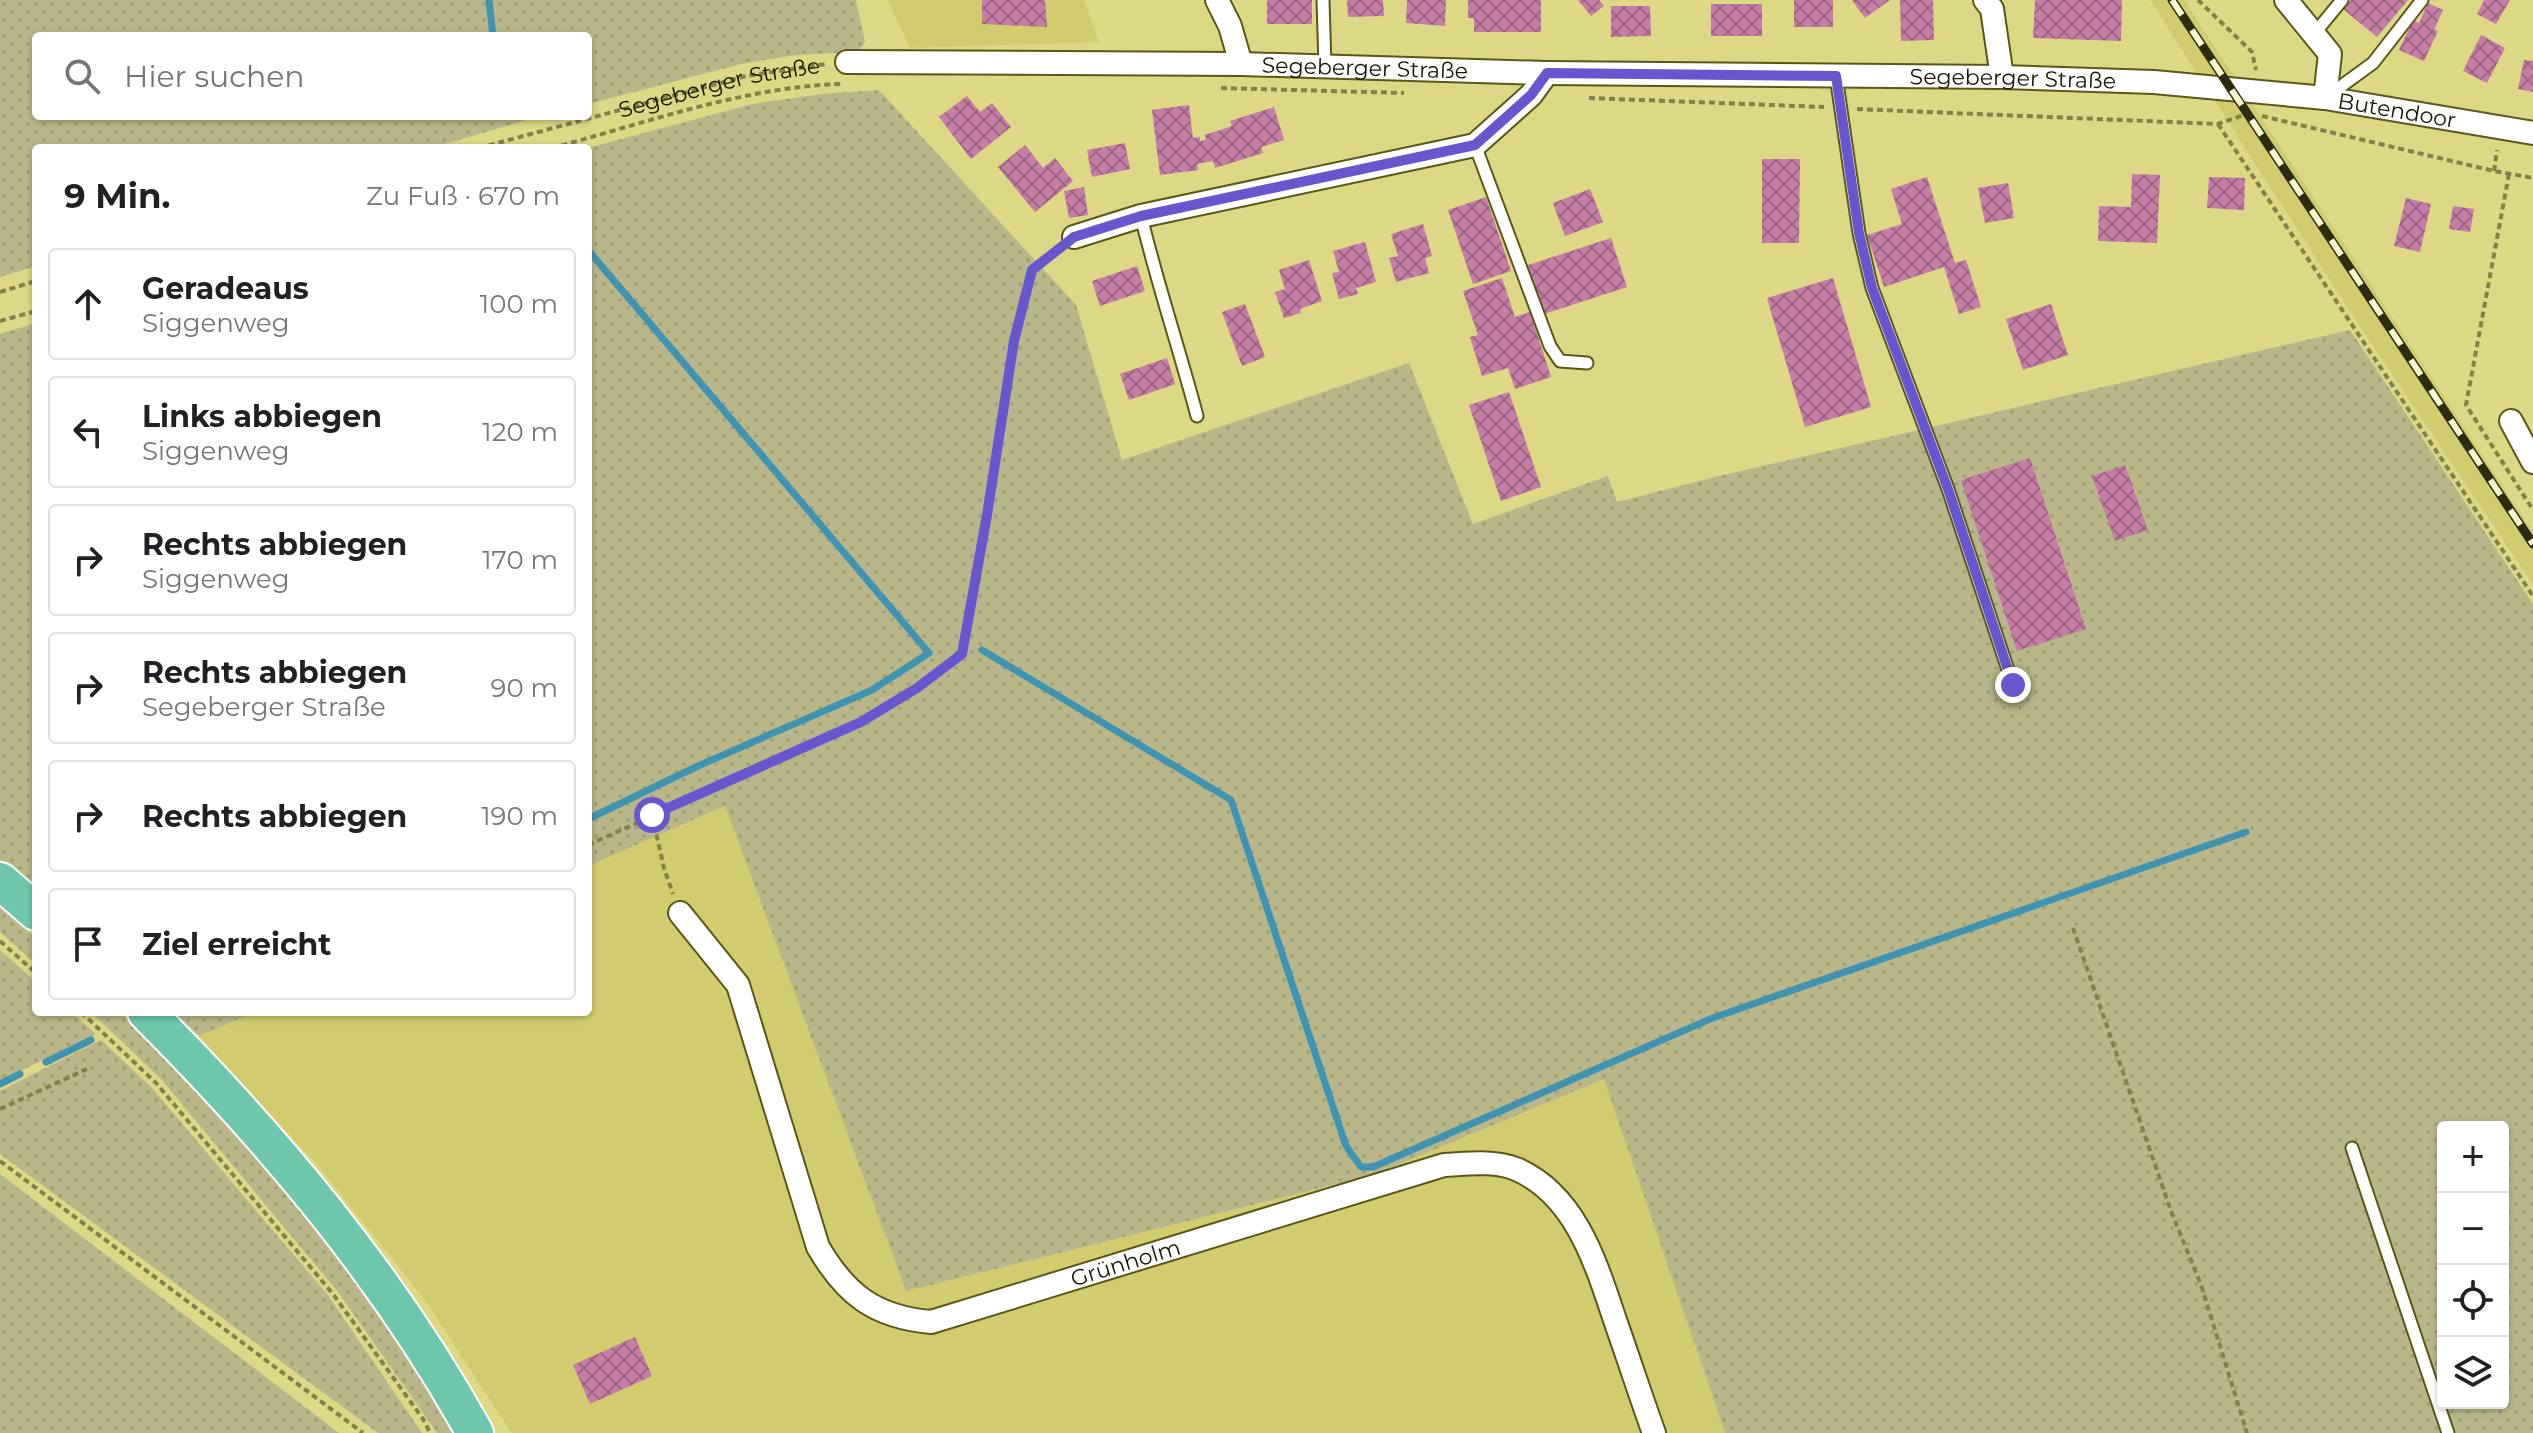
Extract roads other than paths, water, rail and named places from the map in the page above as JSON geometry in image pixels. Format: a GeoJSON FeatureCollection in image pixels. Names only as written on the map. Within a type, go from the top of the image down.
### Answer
{"type":"FeatureCollection","features":[{"type":"Feature","properties":{"kind":"main road"},"geometry":{"type":"LineString","coordinates":[[0,881],[32,909]]}},
{"type":"Feature","properties":{"kind":"main road"},"geometry":{"type":"LineString","coordinates":[[150,1016],[237,1104],[309,1188],[394,1304],[475,1433]]}},
{"type":"Feature","properties":{"kind":"street"},"geometry":{"type":"LineString","coordinates":[[1217,0],[1230,26],[1241,64]]}},
{"type":"Feature","properties":{"kind":"street"},"geometry":{"type":"LineString","coordinates":[[1985,0],[1992,9],[2002,77]]}},
{"type":"Feature","properties":{"kind":"street"},"geometry":{"type":"LineString","coordinates":[[2286,0],[2330,54],[2325,98]]}},
{"type":"Feature","properties":{"kind":"street","name":"Segeberger Straße"},"geometry":{"type":"LineString","coordinates":[[847,62],[1241,64],[1547,73],[2002,77],[2154,82],[2260,91]]}},
{"type":"Feature","properties":{"kind":"street"},"geometry":{"type":"LineString","coordinates":[[1074,237],[1141,216],[1475,145],[1531,95],[1547,73]]}},
{"type":"Feature","properties":{"kind":"street","name":"Butendoor"},"geometry":{"type":"LineString","coordinates":[[2260,91],[2325,98],[2533,133]]}},
{"type":"Feature","properties":{"kind":"street"},"geometry":{"type":"LineString","coordinates":[[2511,421],[2533,462]]}},
{"type":"Feature","properties":{"kind":"street","name":"Grünholm"},"geometry":{"type":"LineString","coordinates":[[680,913],[738,985],[818,1247],[835,1275],[864,1302],[883,1313],[904,1320],[931,1322],[1444,1165],[1486,1162],[1516,1169],[1535,1180],[1554,1196],[1575,1223],[1593,1256],[1654,1433]]}},
{"type":"Feature","properties":{"kind":"lane"},"geometry":{"type":"LineString","coordinates":[[1323,0],[1325,66]]}},
{"type":"Feature","properties":{"kind":"lane"},"geometry":{"type":"LineString","coordinates":[[2314,34],[2342,0]]}},
{"type":"Feature","properties":{"kind":"lane"},"geometry":{"type":"LineString","coordinates":[[2325,98],[2373,63],[2422,0]]}},
{"type":"Feature","properties":{"kind":"lane"},"geometry":{"type":"LineString","coordinates":[[1836,76],[1859,233],[1872,288],[1948,489],[2013,685]]}},
{"type":"Feature","properties":{"kind":"lane"},"geometry":{"type":"LineString","coordinates":[[1475,145],[1550,346],[1560,361],[1587,363]]}},
{"type":"Feature","properties":{"kind":"lane"},"geometry":{"type":"LineString","coordinates":[[1141,216],[1158,286],[1180,350],[1197,416]]}},
{"type":"Feature","properties":{"kind":"lane"},"geometry":{"type":"LineString","coordinates":[[2352,1148],[2448,1433]]}},
{"type":"Feature","properties":{"kind":"waterway"},"geometry":{"type":"LineString","coordinates":[[489,0],[493,32]]}},
{"type":"Feature","properties":{"kind":"waterway"},"geometry":{"type":"LineString","coordinates":[[592,255],[929,653],[872,690],[698,766],[592,817]]}},
{"type":"Feature","properties":{"kind":"waterway"},"geometry":{"type":"LineString","coordinates":[[982,650],[1231,800],[1346,1146],[1361,1167],[1373,1167],[1710,1019],[2246,832]]}},
{"type":"Feature","properties":{"kind":"waterway"},"geometry":{"type":"LineString","coordinates":[[46,1062],[91,1040]]}},
{"type":"Feature","properties":{"kind":"waterway"},"geometry":{"type":"LineString","coordinates":[[0,1084],[20,1074]]}},
{"type":"Feature","properties":{"kind":"railway"},"geometry":{"type":"LineString","coordinates":[[2172,0],[2533,544]]}}]}
